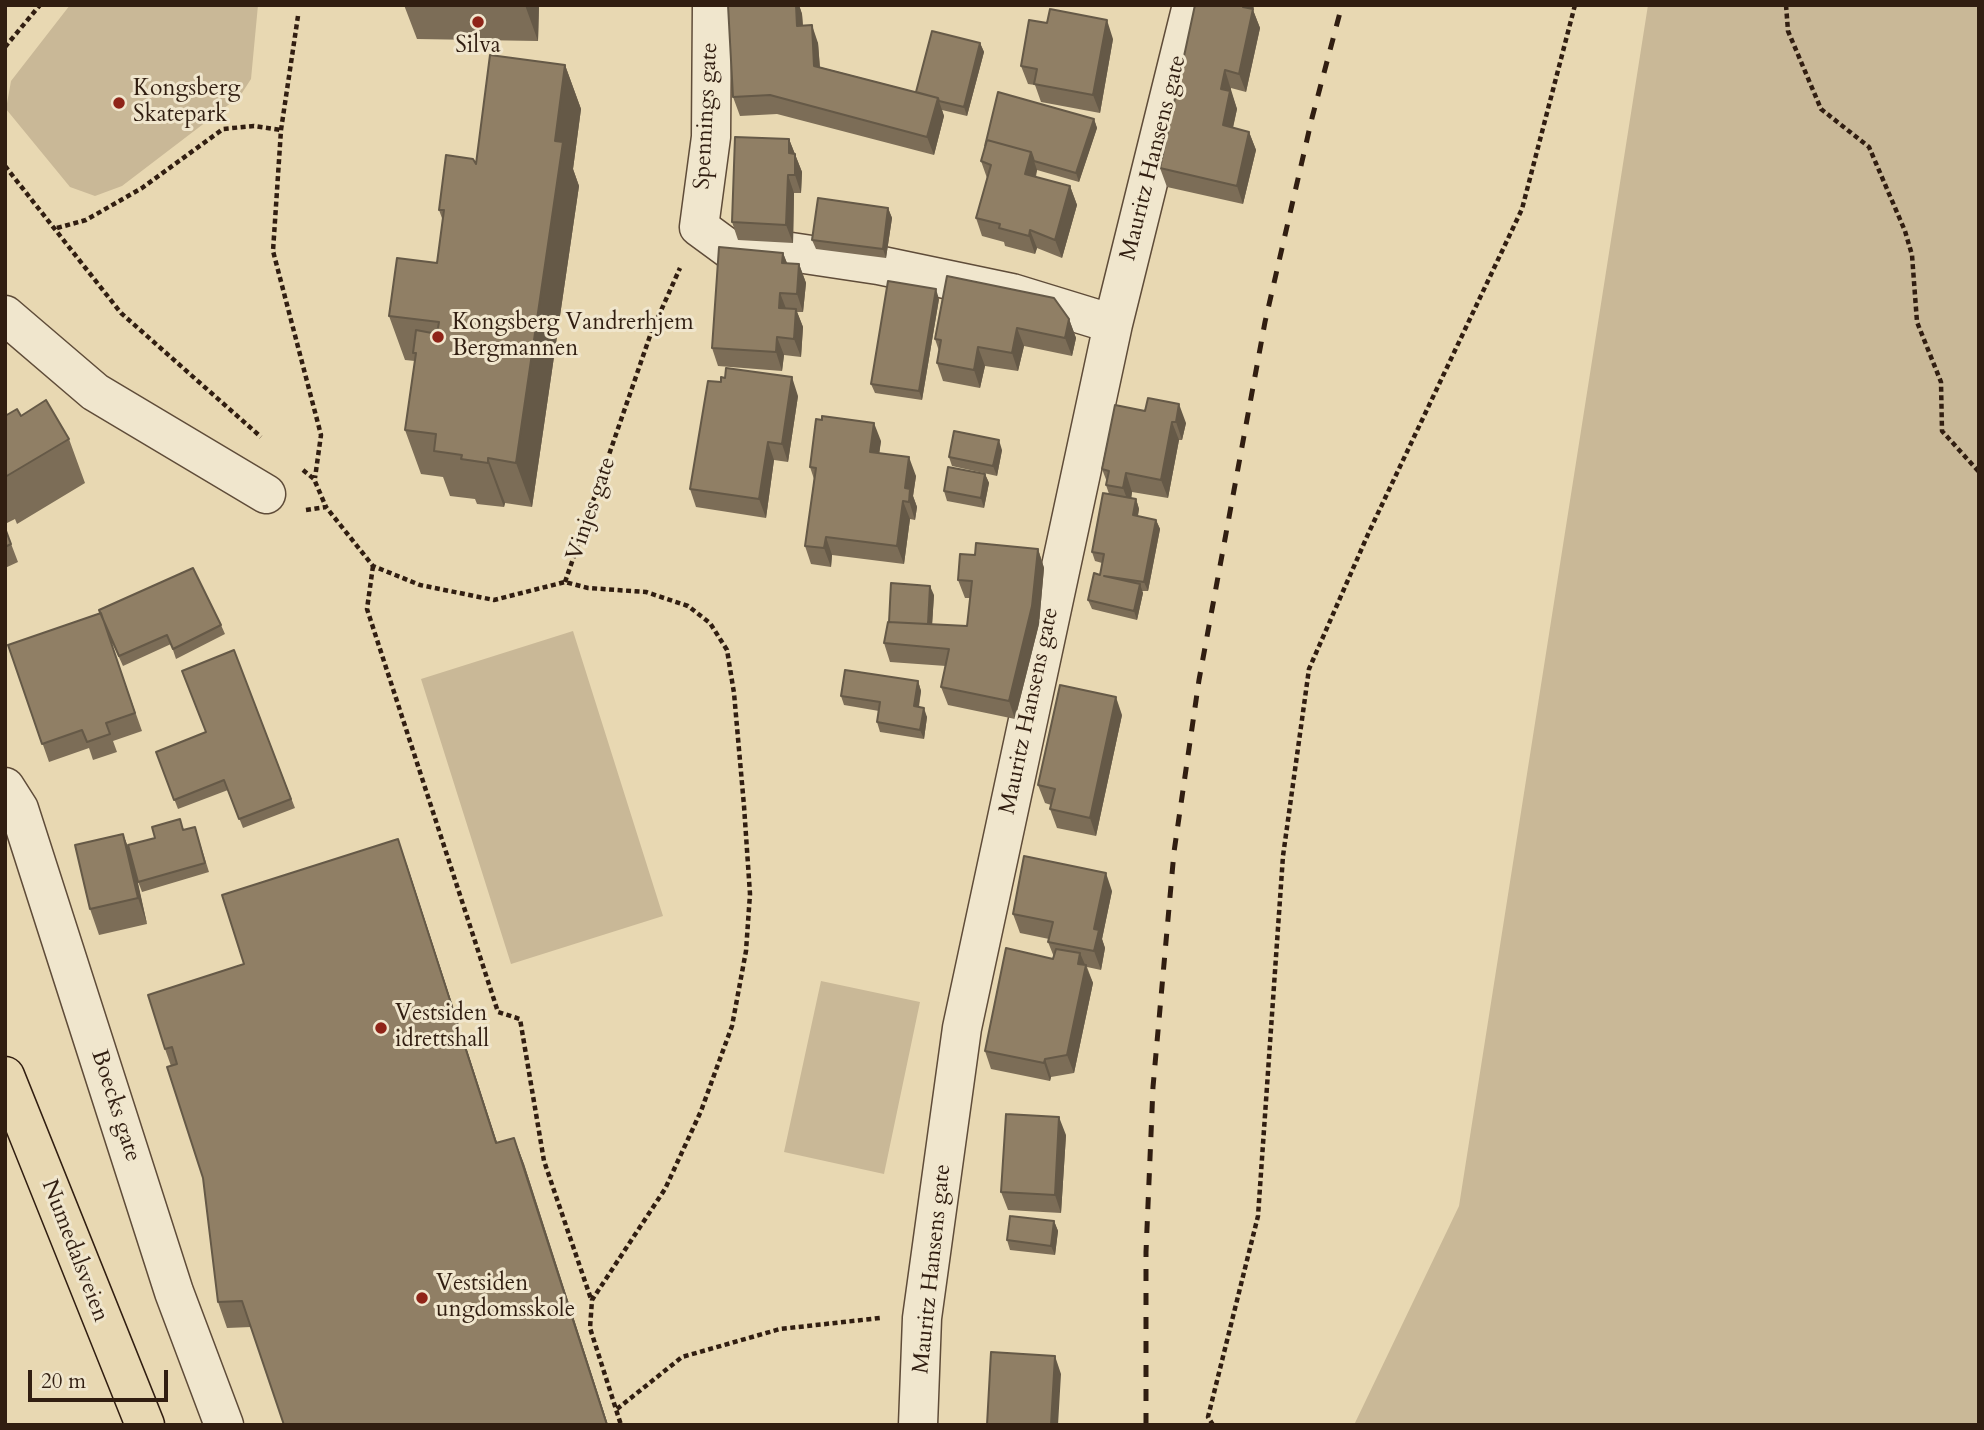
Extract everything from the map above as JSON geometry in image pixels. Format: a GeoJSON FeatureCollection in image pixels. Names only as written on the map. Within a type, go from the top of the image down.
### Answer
{"type":"FeatureCollection","features":[{"type":"Feature","properties":{"kind":"main road","name":"Numedalsveien"},"geometry":{"type":"LineString","coordinates":[[5,1076],[145,1425]]}},
{"type":"Feature","properties":{"kind":"street","name":"Spennings gate"},"geometry":{"type":"LineString","coordinates":[[699,227],[711,137],[712,5]]}},
{"type":"Feature","properties":{"kind":"street","name":"Mauritz Hansens gate"},"geometry":{"type":"LineString","coordinates":[[918,1425],[922,1318],[962,1028],[1113,324],[1192,5]]}},
{"type":"Feature","properties":{"kind":"street"},"geometry":{"type":"LineString","coordinates":[[699,227],[729,250],[791,252],[878,265],[1012,293],[1113,324]]}},
{"type":"Feature","properties":{"kind":"street"},"geometry":{"type":"LineString","coordinates":[[5,316],[94,392],[266,494]]}},
{"type":"Feature","properties":{"kind":"street","name":"Boecks gate"},"geometry":{"type":"LineString","coordinates":[[5,788],[19,809],[174,1292],[224,1425]]}},
{"type":"Feature","properties":{"kind":"path"},"geometry":{"type":"LineString","coordinates":[[5,47],[40,5]]}},
{"type":"Feature","properties":{"kind":"path"},"geometry":{"type":"LineString","coordinates":[[1213,1425],[1208,1417],[1258,1216],[1283,856],[1309,669],[1369,532],[1522,209],[1575,5]]}},
{"type":"Feature","properties":{"kind":"path"},"geometry":{"type":"LineString","coordinates":[[1786,5],[1788,31],[1821,109],[1869,147],[1905,231],[1912,255],[1917,322],[1941,382],[1942,430],[1979,472]]}},
{"type":"Feature","properties":{"kind":"path"},"geometry":{"type":"LineString","coordinates":[[298,16],[281,130],[273,251],[321,435],[314,479]]}},
{"type":"Feature","properties":{"kind":"path"},"geometry":{"type":"LineString","coordinates":[[57,228],[86,220],[142,188],[222,129],[254,126],[281,130]]}},
{"type":"Feature","properties":{"kind":"path"},"geometry":{"type":"LineString","coordinates":[[5,166],[57,228],[121,313],[268,443]]}},
{"type":"Feature","properties":{"kind":"path","name":"Vinjes gate"},"geometry":{"type":"LineString","coordinates":[[314,479],[326,507],[373,566],[420,585],[494,600],[565,582],[651,333],[699,227]]}},
{"type":"Feature","properties":{"kind":"path"},"geometry":{"type":"LineString","coordinates":[[296,464],[314,479]]}},
{"type":"Feature","properties":{"kind":"path"},"geometry":{"type":"LineString","coordinates":[[266,494],[304,510],[326,507]]}},
{"type":"Feature","properties":{"kind":"path"},"geometry":{"type":"LineString","coordinates":[[373,566],[367,609],[498,1012],[520,1019],[544,1161],[592,1300],[590,1328],[621,1425]]}},
{"type":"Feature","properties":{"kind":"path"},"geometry":{"type":"LineString","coordinates":[[565,582],[588,588],[646,592],[688,606],[710,623],[727,650],[734,693],[750,894],[746,951],[732,1026],[701,1111],[665,1189],[592,1300]]}},
{"type":"Feature","properties":{"kind":"path"},"geometry":{"type":"LineString","coordinates":[[617,1409],[682,1357],[780,1329],[869,1318],[922,1318]]}},
{"type":"Feature","properties":{"kind":"shaded area","name":"Kongsberg Skatepark"},"geometry":{"type":"Polygon","coordinates":[[[70,5],[258,5],[251,79],[240,96],[122,186],[95,196],[70,187],[6,109],[11,81],[70,5]]]}},
{"type":"Feature","properties":{"kind":"shaded area"},"geometry":{"type":"Polygon","coordinates":[[[1648,5],[1979,5],[1979,1425],[1354,1425],[1459,1206],[1648,5]]]}},
{"type":"Feature","properties":{"kind":"shaded area"},"geometry":{"type":"Polygon","coordinates":[[[573,631],[663,916],[511,964],[421,679],[573,631]]]}},
{"type":"Feature","properties":{"kind":"shaded area"},"geometry":{"type":"Polygon","coordinates":[[[821,981],[920,1002],[884,1174],[784,1152],[821,981]]]}},
{"type":"Feature","properties":{"kind":"building"},"geometry":{"type":"Polygon","coordinates":[[[728,5],[796,5],[797,26],[812,25],[814,66],[938,98],[927,137],[770,95],[733,97],[728,5]]]}},
{"type":"Feature","properties":{"kind":"building"},"geometry":{"type":"Polygon","coordinates":[[[1195,5],[1244,5],[1243,7],[1253,9],[1239,74],[1225,70],[1221,89],[1230,91],[1223,125],[1249,132],[1237,186],[1160,168],[1195,5]]]}},
{"type":"Feature","properties":{"kind":"building"},"geometry":{"type":"Polygon","coordinates":[[[1050,9],[1107,20],[1093,95],[1034,84],[1037,69],[1021,66],[1029,20],[1047,23],[1050,9]]]}},
{"type":"Feature","properties":{"kind":"building"},"geometry":{"type":"Polygon","coordinates":[[[932,31],[980,43],[964,107],[916,92],[932,31]]]}},
{"type":"Feature","properties":{"kind":"building"},"geometry":{"type":"Polygon","coordinates":[[[490,55],[565,65],[555,141],[563,142],[516,463],[488,458],[488,463],[461,459],[462,455],[434,451],[436,434],[405,430],[416,353],[413,353],[416,330],[437,334],[439,322],[389,316],[397,258],[437,263],[444,210],[439,210],[446,155],[473,159],[476,164],[490,55]]]}},
{"type":"Feature","properties":{"kind":"building"},"geometry":{"type":"Polygon","coordinates":[[[998,92],[1094,119],[1076,173],[1034,161],[1031,152],[987,140],[985,146],[998,92]]]}},
{"type":"Feature","properties":{"kind":"building"},"geometry":{"type":"Polygon","coordinates":[[[735,137],[789,139],[789,153],[795,154],[795,175],[788,175],[786,225],[732,222],[735,137]]]}},
{"type":"Feature","properties":{"kind":"building"},"geometry":{"type":"Polygon","coordinates":[[[987,140],[1031,152],[1025,174],[1070,186],[1055,240],[1030,230],[1029,236],[999,228],[1000,224],[976,218],[991,165],[981,161],[987,140]]]}},
{"type":"Feature","properties":{"kind":"building"},"geometry":{"type":"Polygon","coordinates":[[[818,198],[888,208],[883,249],[812,240],[818,198]]]}},
{"type":"Feature","properties":{"kind":"building"},"geometry":{"type":"Polygon","coordinates":[[[719,247],[783,253],[782,263],[799,264],[797,294],[780,293],[779,308],[796,309],[794,339],[777,337],[776,352],[712,348],[719,247]]]}},
{"type":"Feature","properties":{"kind":"building"},"geometry":{"type":"Polygon","coordinates":[[[947,276],[1054,298],[1069,319],[1065,338],[1017,328],[1012,353],[978,347],[974,370],[937,363],[941,340],[935,339],[947,276]]]}},
{"type":"Feature","properties":{"kind":"building"},"geometry":{"type":"Polygon","coordinates":[[[888,281],[936,289],[919,391],[871,384],[888,281]]]}},
{"type":"Feature","properties":{"kind":"building"},"geometry":{"type":"Polygon","coordinates":[[[726,368],[792,377],[782,444],[768,442],[759,499],[690,489],[708,381],[721,382],[721,377],[725,378],[726,368]]]}},
{"type":"Feature","properties":{"kind":"building"},"geometry":{"type":"Polygon","coordinates":[[[1148,398],[1179,404],[1176,422],[1172,422],[1161,480],[1126,473],[1123,488],[1106,485],[1109,471],[1102,469],[1115,405],[1145,411],[1148,398]]]}},
{"type":"Feature","properties":{"kind":"building"},"geometry":{"type":"Polygon","coordinates":[[[46,400],[69,439],[5,477],[5,416],[17,409],[21,416],[46,400]]]}},
{"type":"Feature","properties":{"kind":"building"},"geometry":{"type":"Polygon","coordinates":[[[822,416],[874,423],[870,452],[909,457],[905,488],[910,489],[909,502],[903,501],[897,546],[826,537],[824,548],[805,546],[816,468],[810,467],[816,419],[822,420],[822,416]]]}},
{"type":"Feature","properties":{"kind":"building"},"geometry":{"type":"Polygon","coordinates":[[[954,431],[999,440],[993,466],[949,457],[954,431]]]}},
{"type":"Feature","properties":{"kind":"building"},"geometry":{"type":"Polygon","coordinates":[[[948,467],[985,474],[981,498],[944,491],[948,467]]]}},
{"type":"Feature","properties":{"kind":"building"},"geometry":{"type":"Polygon","coordinates":[[[1103,493],[1136,499],[1133,515],[1156,520],[1144,582],[1104,576],[1140,584],[1134,611],[1088,600],[1094,573],[1100,575],[1104,554],[1092,552],[1103,493]]]}},
{"type":"Feature","properties":{"kind":"building"},"geometry":{"type":"Polygon","coordinates":[[[5,528],[11,544],[5,547],[5,528]]]}},
{"type":"Feature","properties":{"kind":"building"},"geometry":{"type":"Polygon","coordinates":[[[976,543],[1038,549],[1032,606],[1009,701],[941,687],[949,649],[884,643],[888,622],[967,626],[972,581],[958,580],[960,554],[975,555],[976,543]]]}},
{"type":"Feature","properties":{"kind":"building"},"geometry":{"type":"Polygon","coordinates":[[[193,568],[221,625],[173,649],[167,635],[119,656],[99,610],[193,568]]]}},
{"type":"Feature","properties":{"kind":"building"},"geometry":{"type":"Polygon","coordinates":[[[891,583],[930,586],[928,624],[889,622],[891,583]]]}},
{"type":"Feature","properties":{"kind":"building"},"geometry":{"type":"Polygon","coordinates":[[[101,613],[135,713],[106,723],[110,734],[87,742],[82,730],[42,744],[8,645],[101,613]]]}},
{"type":"Feature","properties":{"kind":"building"},"geometry":{"type":"Polygon","coordinates":[[[234,650],[291,799],[239,819],[224,780],[174,800],[156,752],[206,732],[182,671],[234,650]]]}},
{"type":"Feature","properties":{"kind":"building"},"geometry":{"type":"Polygon","coordinates":[[[845,670],[918,681],[914,706],[924,708],[920,730],[877,722],[880,702],[841,696],[845,670]]]}},
{"type":"Feature","properties":{"kind":"building"},"geometry":{"type":"Polygon","coordinates":[[[1060,685],[1116,697],[1090,818],[1050,809],[1055,789],[1038,785],[1060,685]]]}},
{"type":"Feature","properties":{"kind":"building"},"geometry":{"type":"Polygon","coordinates":[[[180,819],[183,830],[195,827],[205,863],[138,882],[128,845],[155,838],[152,827],[180,819]]]}},
{"type":"Feature","properties":{"kind":"building"},"geometry":{"type":"Polygon","coordinates":[[[123,834],[138,898],[90,909],[75,845],[123,834]]]}},
{"type":"Feature","properties":{"kind":"building"},"geometry":{"type":"Polygon","coordinates":[[[398,839],[496,1143],[514,1138],[607,1425],[284,1425],[242,1301],[218,1302],[203,1178],[167,1067],[177,1064],[172,1047],[165,1049],[148,995],[244,964],[222,895],[398,839]]]}},
{"type":"Feature","properties":{"kind":"building"},"geometry":{"type":"Polygon","coordinates":[[[1024,856],[1106,873],[1094,929],[1099,930],[1094,951],[1048,942],[1053,922],[1013,914],[1024,856]]]}},
{"type":"Feature","properties":{"kind":"building"},"geometry":{"type":"Polygon","coordinates":[[[1006,948],[1053,959],[1056,949],[1080,953],[1078,964],[1086,965],[1067,1055],[1045,1059],[1044,1063],[985,1051],[1006,948]]]}},
{"type":"Feature","properties":{"kind":"building"},"geometry":{"type":"Polygon","coordinates":[[[1006,1114],[1059,1117],[1055,1195],[1001,1192],[1006,1114]]]}},
{"type":"Feature","properties":{"kind":"building"},"geometry":{"type":"Polygon","coordinates":[[[1010,1216],[1054,1221],[1051,1246],[1007,1240],[1010,1216]]]}},
{"type":"Feature","properties":{"kind":"building"},"geometry":{"type":"Polygon","coordinates":[[[991,1352],[1055,1356],[1051,1425],[987,1425],[991,1352]]]}},
{"type":"Feature","properties":{"kind":"railway"},"geometry":{"type":"LineString","coordinates":[[1146,1425],[1146,1252],[1153,1087],[1174,852],[1199,680],[1265,322],[1312,118],[1342,5]]}},
{"type":"Feature","properties":{"kind":"place","name":"Silva"},"geometry":{"type":"Point","coordinates":[478,22]}},
{"type":"Feature","properties":{"kind":"place","name":"Kongsberg Skatepark"},"geometry":{"type":"Point","coordinates":[119,103]}},
{"type":"Feature","properties":{"kind":"place","name":"Kongsberg Vandrerhjem Bergmannen"},"geometry":{"type":"Point","coordinates":[438,337]}},
{"type":"Feature","properties":{"kind":"place","name":"Vestsiden idrettshall"},"geometry":{"type":"Point","coordinates":[381,1028]}},
{"type":"Feature","properties":{"kind":"place","name":"Vestsiden ungdomsskole"},"geometry":{"type":"Point","coordinates":[422,1298]}}]}
